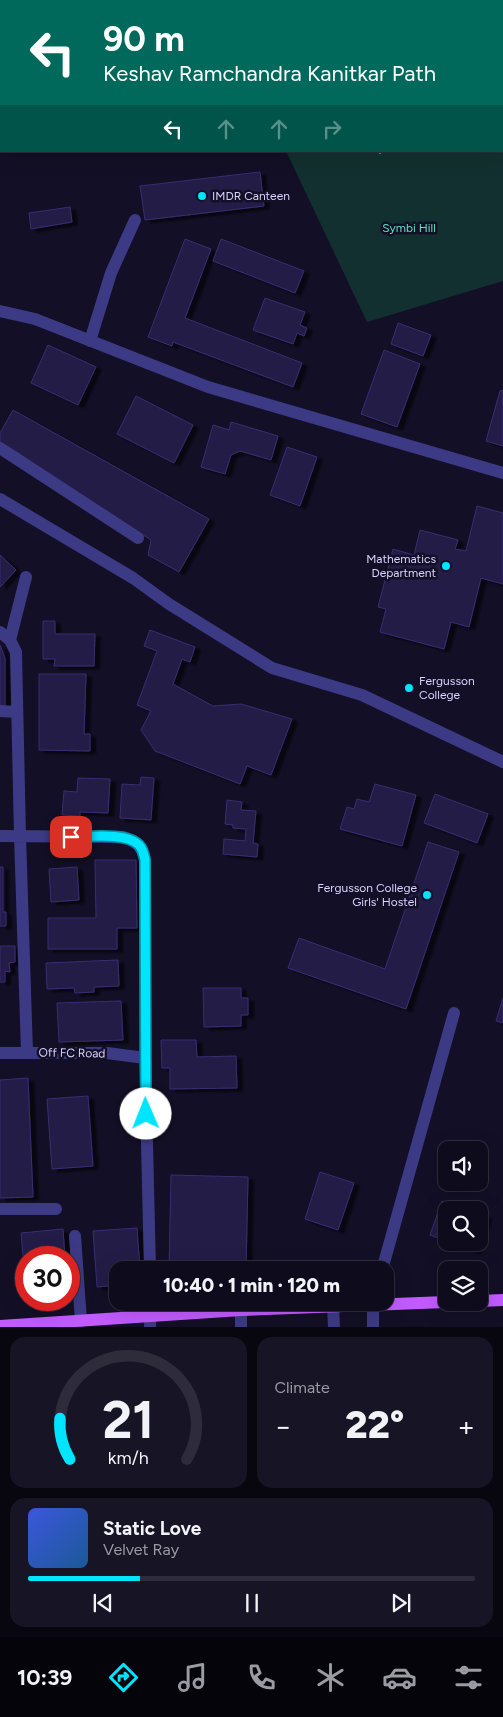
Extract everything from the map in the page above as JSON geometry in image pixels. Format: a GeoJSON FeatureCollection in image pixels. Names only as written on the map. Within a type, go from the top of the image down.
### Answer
{"type":"FeatureCollection","features":[{"type":"Feature","properties":{"kind":"main road"},"geometry":{"type":"LineString","coordinates":[[488,1301],[503,1300]]}},
{"type":"Feature","properties":{"kind":"main road"},"geometry":{"type":"LineString","coordinates":[[394,1303],[438,1302]]}},
{"type":"Feature","properties":{"kind":"main road"},"geometry":{"type":"LineString","coordinates":[[0,1326],[58,1325],[81,1321],[151,1322],[234,1311]]}},
{"type":"Feature","properties":{"kind":"street"},"geometry":{"type":"LineString","coordinates":[[90,341],[111,274],[135,220]]}},
{"type":"Feature","properties":{"kind":"street"},"geometry":{"type":"LineString","coordinates":[[0,311],[35,319],[208,387],[503,473]]}},
{"type":"Feature","properties":{"kind":"street"},"geometry":{"type":"LineString","coordinates":[[0,448],[138,538]]}},
{"type":"Feature","properties":{"kind":"street"},"geometry":{"type":"LineString","coordinates":[[0,499],[133,578],[169,604],[272,668],[362,695],[503,762]]}},
{"type":"Feature","properties":{"kind":"street"},"geometry":{"type":"LineString","coordinates":[[26,577],[5,636],[16,652],[20,836],[28,1052]]}},
{"type":"Feature","properties":{"kind":"street"},"geometry":{"type":"LineString","coordinates":[[0,711],[17,712]]}},
{"type":"Feature","properties":{"kind":"street"},"geometry":{"type":"LineString","coordinates":[[0,836],[123,837],[139,845],[143,852],[145,860],[144,1058],[150,1261]]}},
{"type":"Feature","properties":{"kind":"street"},"geometry":{"type":"LineString","coordinates":[[385,1261],[454,1014]]}},
{"type":"Feature","properties":{"kind":"street","name":"Off FC Road"},"geometry":{"type":"LineString","coordinates":[[0,1053],[107,1053],[144,1058]]}},
{"type":"Feature","properties":{"kind":"street"},"geometry":{"type":"LineString","coordinates":[[0,1209],[56,1209]]}},
{"type":"Feature","properties":{"kind":"street"},"geometry":{"type":"LineString","coordinates":[[75,1236],[81,1321]]}},
{"type":"Feature","properties":{"kind":"street"},"geometry":{"type":"LineString","coordinates":[[241,1311],[241,1327]]}},
{"type":"Feature","properties":{"kind":"street"},"geometry":{"type":"LineString","coordinates":[[334,1311],[334,1327]]}},
{"type":"Feature","properties":{"kind":"street"},"geometry":{"type":"LineString","coordinates":[[373,1311],[373,1327]]}},
{"type":"Feature","properties":{"kind":"green space","name":"Symbi Hill"},"geometry":{"type":"Polygon","coordinates":[[[286,152],[503,152],[503,281],[367,322],[286,152]]]}},
{"type":"Feature","properties":{"kind":"building","name":"IMDR Canteen"},"geometry":{"type":"Polygon","coordinates":[[[260,172],[264,206],[145,220],[140,186],[260,172]]]}},
{"type":"Feature","properties":{"kind":"building"},"geometry":{"type":"Polygon","coordinates":[[[70,207],[72,222],[31,229],[29,213],[70,207]]]}},
{"type":"Feature","properties":{"kind":"building"},"geometry":{"type":"Polygon","coordinates":[[[185,239],[211,249],[185,318],[302,363],[293,387],[173,342],[172,346],[148,337],[185,239]]]}},
{"type":"Feature","properties":{"kind":"building"},"geometry":{"type":"Polygon","coordinates":[[[221,239],[304,271],[295,293],[213,261],[221,239]]]}},
{"type":"Feature","properties":{"kind":"building"},"geometry":{"type":"Polygon","coordinates":[[[265,298],[305,312],[300,325],[307,328],[304,336],[297,333],[293,344],[253,330],[265,298]]]}},
{"type":"Feature","properties":{"kind":"building"},"geometry":{"type":"Polygon","coordinates":[[[398,323],[431,335],[423,356],[391,344],[398,323]]]}},
{"type":"Feature","properties":{"kind":"building"},"geometry":{"type":"Polygon","coordinates":[[[48,345],[96,367],[78,405],[31,383],[48,345]]]}},
{"type":"Feature","properties":{"kind":"building"},"geometry":{"type":"Polygon","coordinates":[[[384,350],[420,364],[397,427],[361,414],[384,350]]]}},
{"type":"Feature","properties":{"kind":"building"},"geometry":{"type":"Polygon","coordinates":[[[503,390],[503,446],[486,441],[500,391],[503,390]]]}},
{"type":"Feature","properties":{"kind":"building"},"geometry":{"type":"Polygon","coordinates":[[[136,396],[193,425],[174,463],[117,434],[136,396]]]}},
{"type":"Feature","properties":{"kind":"building"},"geometry":{"type":"Polygon","coordinates":[[[13,410],[209,519],[179,572],[148,555],[151,540],[0,442],[0,433],[13,410]]]}},
{"type":"Feature","properties":{"kind":"building"},"geometry":{"type":"Polygon","coordinates":[[[231,422],[278,436],[271,460],[240,451],[231,455],[225,474],[201,467],[213,425],[229,430],[231,422]]]}},
{"type":"Feature","properties":{"kind":"building"},"geometry":{"type":"Polygon","coordinates":[[[287,447],[317,457],[300,506],[270,495],[287,447]]]}},
{"type":"Feature","properties":{"kind":"building","name":"Mathematics Department"},"geometry":{"type":"Polygon","coordinates":[[[477,506],[503,513],[503,584],[481,578],[469,627],[451,622],[444,649],[380,632],[386,609],[378,607],[393,549],[414,555],[420,530],[458,540],[455,549],[466,551],[477,506]]]}},
{"type":"Feature","properties":{"kind":"building"},"geometry":{"type":"Polygon","coordinates":[[[0,555],[16,570],[0,587],[0,555]]]}},
{"type":"Feature","properties":{"kind":"building"},"geometry":{"type":"Polygon","coordinates":[[[43,621],[55,621],[55,634],[95,634],[94,666],[54,666],[55,659],[43,659],[43,621]]]}},
{"type":"Feature","properties":{"kind":"building"},"geometry":{"type":"Polygon","coordinates":[[[150,630],[195,647],[190,662],[182,659],[173,684],[213,706],[241,704],[292,719],[271,775],[247,766],[240,784],[155,751],[141,730],[151,711],[137,705],[157,651],[144,646],[150,630]]]}},
{"type":"Feature","properties":{"kind":"building"},"geometry":{"type":"Polygon","coordinates":[[[0,645],[5,658],[5,706],[0,706],[0,645]]]}},
{"type":"Feature","properties":{"kind":"building"},"geometry":{"type":"Polygon","coordinates":[[[39,674],[86,674],[84,734],[90,734],[90,751],[39,750],[39,674]]]}},
{"type":"Feature","properties":{"kind":"building"},"geometry":{"type":"Polygon","coordinates":[[[141,777],[154,778],[151,820],[120,818],[122,784],[140,785],[141,777]]]}},
{"type":"Feature","properties":{"kind":"building"},"geometry":{"type":"Polygon","coordinates":[[[78,778],[110,779],[108,813],[80,812],[80,816],[62,815],[64,791],[77,792],[78,778]]]}},
{"type":"Feature","properties":{"kind":"building"},"geometry":{"type":"Polygon","coordinates":[[[375,784],[416,795],[402,846],[340,829],[347,807],[354,809],[357,799],[369,802],[375,784]]]}},
{"type":"Feature","properties":{"kind":"building"},"geometry":{"type":"Polygon","coordinates":[[[435,794],[488,814],[477,843],[424,823],[435,794]]]}},
{"type":"Feature","properties":{"kind":"building"},"geometry":{"type":"Polygon","coordinates":[[[227,800],[242,802],[241,810],[256,811],[253,843],[258,844],[257,857],[223,854],[224,839],[245,841],[246,829],[233,828],[233,825],[225,824],[227,800]]]}},
{"type":"Feature","properties":{"kind":"building","name":"Fergusson College Girls' Hostel"},"geometry":{"type":"Polygon","coordinates":[[[428,842],[459,852],[406,1009],[288,968],[299,938],[385,969],[428,842]]]}},
{"type":"Feature","properties":{"kind":"building"},"geometry":{"type":"Polygon","coordinates":[[[95,860],[136,860],[137,928],[117,928],[117,949],[48,949],[48,918],[96,918],[95,860]]]}},
{"type":"Feature","properties":{"kind":"building"},"geometry":{"type":"Polygon","coordinates":[[[0,867],[3,867],[3,912],[6,912],[6,926],[0,926],[0,867]]]}},
{"type":"Feature","properties":{"kind":"building"},"geometry":{"type":"Polygon","coordinates":[[[77,867],[79,900],[51,902],[49,869],[77,867]]]}},
{"type":"Feature","properties":{"kind":"building"},"geometry":{"type":"Polygon","coordinates":[[[0,946],[15,946],[15,962],[9,963],[10,972],[5,971],[5,982],[0,982],[0,946]]]}},
{"type":"Feature","properties":{"kind":"building"},"geometry":{"type":"Polygon","coordinates":[[[118,960],[119,986],[94,987],[94,992],[75,993],[74,988],[47,989],[46,963],[118,960]]]}},
{"type":"Feature","properties":{"kind":"building"},"geometry":{"type":"Polygon","coordinates":[[[203,988],[241,988],[241,998],[248,998],[248,1015],[241,1015],[241,1026],[204,1027],[203,988]]]}},
{"type":"Feature","properties":{"kind":"building"},"geometry":{"type":"Polygon","coordinates":[[[503,998],[503,1023],[496,1021],[503,998]]]}},
{"type":"Feature","properties":{"kind":"building"},"geometry":{"type":"Polygon","coordinates":[[[121,1001],[123,1040],[59,1042],[57,1003],[121,1001]]]}},
{"type":"Feature","properties":{"kind":"building"},"geometry":{"type":"Polygon","coordinates":[[[161,1040],[196,1040],[197,1057],[236,1056],[237,1088],[170,1089],[170,1068],[162,1068],[161,1040]]]}},
{"type":"Feature","properties":{"kind":"building"},"geometry":{"type":"Polygon","coordinates":[[[28,1078],[33,1197],[0,1198],[0,1080],[28,1078]]]}},
{"type":"Feature","properties":{"kind":"building"},"geometry":{"type":"Polygon","coordinates":[[[88,1096],[93,1166],[52,1169],[47,1099],[88,1096]]]}},
{"type":"Feature","properties":{"kind":"building"},"geometry":{"type":"Polygon","coordinates":[[[320,1172],[354,1183],[338,1230],[305,1219],[320,1172]]]}},
{"type":"Feature","properties":{"kind":"building"},"geometry":{"type":"Polygon","coordinates":[[[171,1175],[248,1177],[246,1261],[169,1261],[171,1175]]]}},
{"type":"Feature","properties":{"kind":"building"},"geometry":{"type":"Polygon","coordinates":[[[438,1212],[438,1238],[430,1235],[438,1212]]]}},
{"type":"Feature","properties":{"kind":"building"},"geometry":{"type":"Polygon","coordinates":[[[137,1228],[139,1261],[109,1261],[109,1286],[97,1287],[93,1231],[137,1228]]]}},
{"type":"Feature","properties":{"kind":"building"},"geometry":{"type":"Polygon","coordinates":[[[63,1229],[64,1246],[22,1246],[21,1233],[63,1229]]]}},
{"type":"Feature","properties":{"kind":"place","name":"IMDR Canteen"},"geometry":{"type":"Point","coordinates":[202,196]}},
{"type":"Feature","properties":{"kind":"place","name":"Mathematics Department"},"geometry":{"type":"Point","coordinates":[446,566]}},
{"type":"Feature","properties":{"kind":"place","name":"Fergusson College"},"geometry":{"type":"Point","coordinates":[409,688]}},
{"type":"Feature","properties":{"kind":"place","name":"Fergusson College Girls' Hostel"},"geometry":{"type":"Point","coordinates":[427,895]}},
{"type":"Feature","properties":{"kind":"route"},"geometry":{"type":"LineString","coordinates":[[71,837],[123,837],[139,845],[143,852],[145,860],[144,1058],[146,1114]]}}]}
